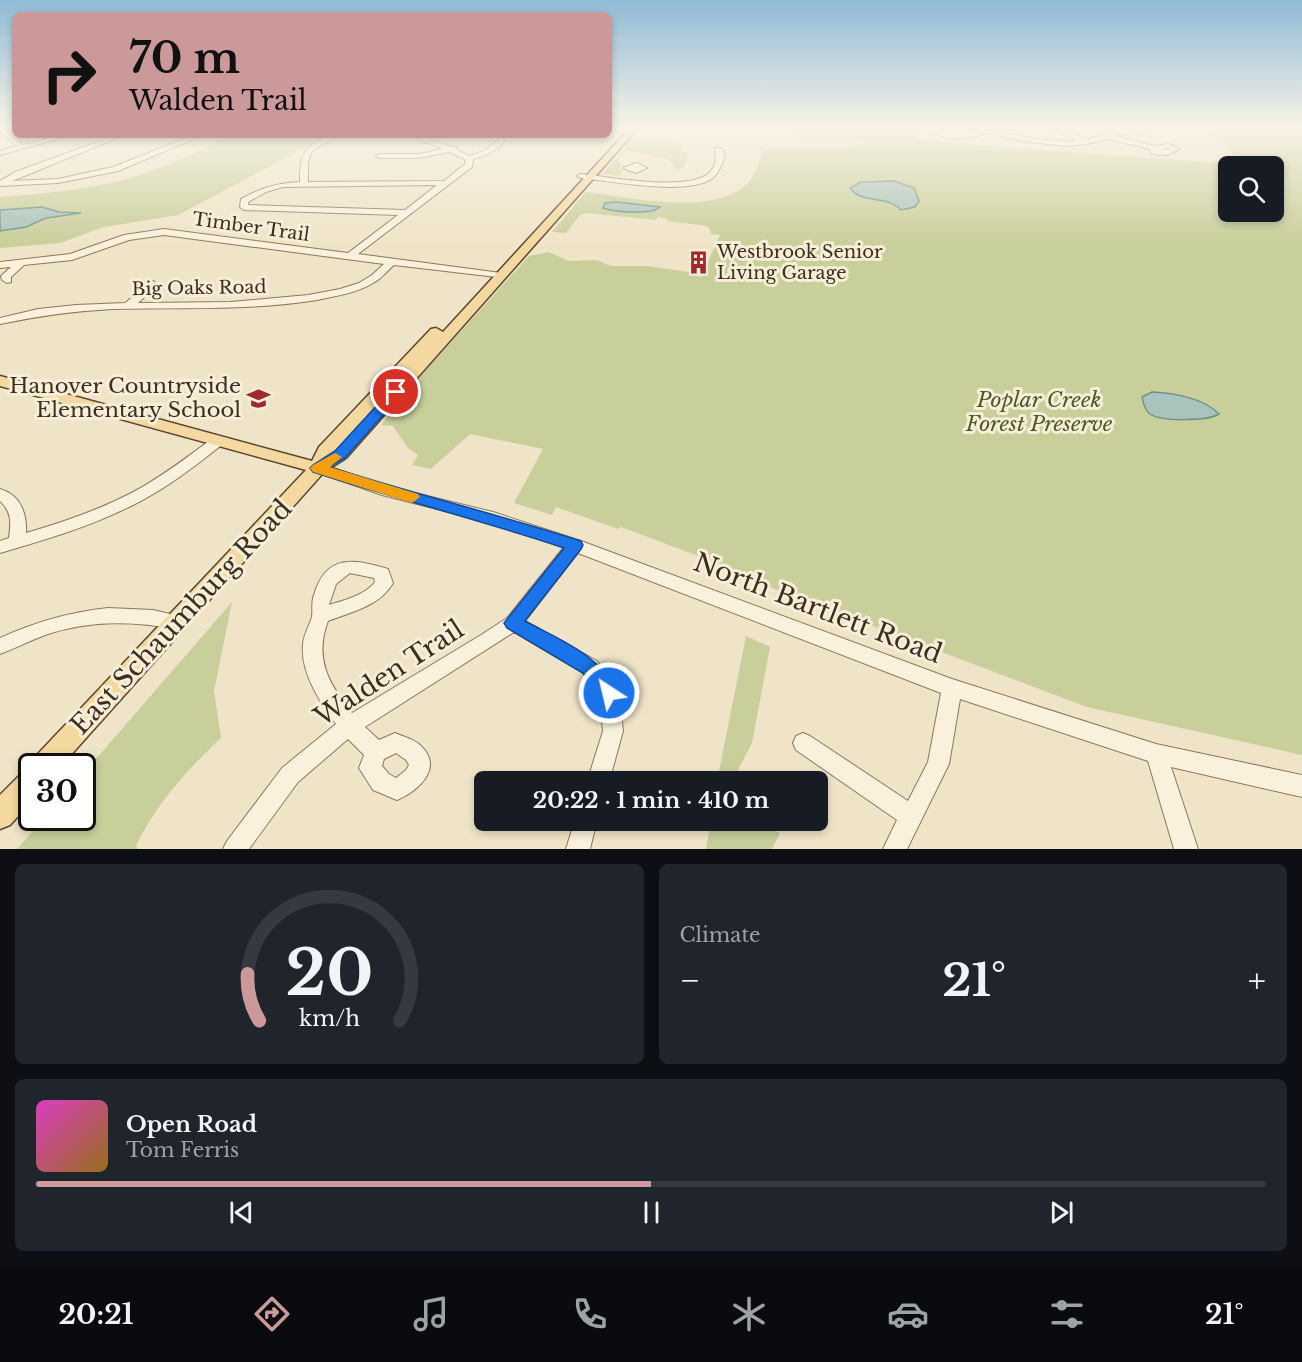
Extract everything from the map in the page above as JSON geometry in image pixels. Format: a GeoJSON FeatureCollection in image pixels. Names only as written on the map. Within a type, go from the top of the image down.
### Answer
{"type":"FeatureCollection","features":[{"type":"Feature","properties":{"kind":"main road","name":"East Schaumburg Road"},"geometry":{"type":"LineString","coordinates":[[56,753],[318,468],[340,454],[495,275],[594,167]]}},
{"type":"Feature","properties":{"kind":"main road"},"geometry":{"type":"LineString","coordinates":[[0,381],[318,468]]}},
{"type":"Feature","properties":{"kind":"main road"},"geometry":{"type":"LineString","coordinates":[[0,815],[18,795]]}},
{"type":"Feature","properties":{"kind":"street"},"geometry":{"type":"LineString","coordinates":[[1,184],[38,167]]}},
{"type":"Feature","properties":{"kind":"street"},"geometry":{"type":"LineString","coordinates":[[1,184],[58,180],[121,167]]}},
{"type":"Feature","properties":{"kind":"street"},"geometry":{"type":"LineString","coordinates":[[303,167],[303,184]]}},
{"type":"Feature","properties":{"kind":"street"},"geometry":{"type":"LineString","coordinates":[[349,257],[467,167]]}},
{"type":"Feature","properties":{"kind":"street"},"geometry":{"type":"LineString","coordinates":[[585,176],[699,184],[712,175],[716,167]]}},
{"type":"Feature","properties":{"kind":"street"},"geometry":{"type":"LineString","coordinates":[[625,180],[633,171]]}},
{"type":"Feature","properties":{"kind":"street"},"geometry":{"type":"LineString","coordinates":[[406,213],[374,209],[278,212],[244,207],[244,201],[263,190],[303,184],[446,183]]}},
{"type":"Feature","properties":{"kind":"street","name":"Timber Trail"},"geometry":{"type":"LineString","coordinates":[[0,265],[72,257],[127,237],[164,232],[495,275]]}},
{"type":"Feature","properties":{"kind":"street"},"geometry":{"type":"LineString","coordinates":[[7,280],[6,276],[21,263]]}},
{"type":"Feature","properties":{"kind":"street","name":"Big Oaks Road"},"geometry":{"type":"LineString","coordinates":[[0,321],[71,308],[128,306],[219,308],[273,304],[353,289],[370,281],[390,263]]}},
{"type":"Feature","properties":{"kind":"street"},"geometry":{"type":"LineString","coordinates":[[128,306],[153,284]]}},
{"type":"Feature","properties":{"kind":"street"},"geometry":{"type":"LineString","coordinates":[[0,547],[71,525],[122,505],[168,478],[218,441]]}},
{"type":"Feature","properties":{"kind":"street","name":"North Bartlett Road"},"geometry":{"type":"LineString","coordinates":[[318,468],[387,491],[487,516],[575,545],[952,688],[1156,754],[1302,786]]}},
{"type":"Feature","properties":{"kind":"street"},"geometry":{"type":"LineString","coordinates":[[0,494],[14,504],[18,513],[17,542]]}},
{"type":"Feature","properties":{"kind":"street","name":"Walden Trail"},"geometry":{"type":"LineString","coordinates":[[235,849],[290,775],[348,726],[488,641],[513,623],[575,545]]}},
{"type":"Feature","properties":{"kind":"street"},"geometry":{"type":"LineString","coordinates":[[0,645],[54,624],[99,615],[121,614],[177,622]]}},
{"type":"Feature","properties":{"kind":"street"},"geometry":{"type":"LineString","coordinates":[[321,616],[312,645],[316,669],[348,726],[376,752]]}},
{"type":"Feature","properties":{"kind":"street"},"geometry":{"type":"LineString","coordinates":[[513,623],[590,667],[609,693],[613,731],[601,771]]}},
{"type":"Feature","properties":{"kind":"street"},"geometry":{"type":"LineString","coordinates":[[895,849],[938,764],[952,688]]}},
{"type":"Feature","properties":{"kind":"street"},"geometry":{"type":"LineString","coordinates":[[803,743],[912,817]]}},
{"type":"Feature","properties":{"kind":"street"},"geometry":{"type":"LineString","coordinates":[[1156,754],[1186,849]]}},
{"type":"Feature","properties":{"kind":"street"},"geometry":{"type":"LineString","coordinates":[[578,849],[583,831]]}},
{"type":"Feature","properties":{"kind":"green space"},"geometry":{"type":"Polygon","coordinates":[[[161,167],[269,167],[178,215],[104,227],[60,243],[0,248],[0,197],[95,186],[133,177],[161,167]]]}},
{"type":"Feature","properties":{"kind":"green space"},"geometry":{"type":"Polygon","coordinates":[[[609,167],[620,167],[623,172],[619,176],[602,174],[609,167]]]}},
{"type":"Feature","properties":{"kind":"green space","name":"Poplar Creek Forest Preserve"},"geometry":{"type":"Polygon","coordinates":[[[758,167],[1218,167],[1218,222],[1284,222],[1284,167],[1302,167],[1302,755],[1087,707],[732,573],[733,569],[629,530],[620,527],[618,529],[556,507],[552,515],[514,503],[543,449],[470,434],[431,469],[412,465],[418,455],[408,448],[393,426],[381,425],[417,380],[529,256],[548,252],[569,261],[596,260],[611,266],[647,266],[688,272],[701,277],[720,235],[711,234],[710,229],[706,226],[667,221],[667,218],[658,217],[656,220],[587,213],[580,215],[566,233],[552,232],[586,192],[649,201],[697,202],[719,199],[737,191],[751,179],[758,167]]]}},
{"type":"Feature","properties":{"kind":"green space"},"geometry":{"type":"Polygon","coordinates":[[[232,602],[214,691],[221,738],[185,775],[163,802],[136,846],[138,849],[17,849],[33,831],[96,831],[96,759],[232,602]]]}},
{"type":"Feature","properties":{"kind":"green space"},"geometry":{"type":"Polygon","coordinates":[[[746,636],[770,647],[752,743],[738,771],[719,771],[746,636]]]}},
{"type":"Feature","properties":{"kind":"green space"},"geometry":{"type":"Polygon","coordinates":[[[709,831],[775,831],[780,833],[772,849],[706,849],[709,831]]]}},
{"type":"Feature","properties":{"kind":"water"},"geometry":{"type":"Polygon","coordinates":[[[894,181],[914,188],[919,201],[915,207],[901,210],[889,202],[861,196],[850,188],[861,182],[894,181]]]}},
{"type":"Feature","properties":{"kind":"water"},"geometry":{"type":"Polygon","coordinates":[[[617,202],[660,207],[656,210],[641,212],[623,212],[603,208],[605,203],[617,202]]]}},
{"type":"Feature","properties":{"kind":"water"},"geometry":{"type":"Polygon","coordinates":[[[42,207],[59,212],[81,213],[46,218],[26,227],[0,231],[0,210],[42,207]]]}},
{"type":"Feature","properties":{"kind":"water"},"geometry":{"type":"Polygon","coordinates":[[[1152,392],[1197,400],[1219,414],[1184,420],[1156,417],[1147,410],[1142,397],[1152,392]]]}},
{"type":"Feature","properties":{"kind":"slow traffic"},"geometry":{"type":"LineString","coordinates":[[335,457],[318,468],[412,497]]}},
{"type":"Feature","properties":{"kind":"place","name":"Westbrook Senior Living Garage"},"geometry":{"type":"Point","coordinates":[699,262]}},
{"type":"Feature","properties":{"kind":"place","name":"Hanover Countryside Elementary School"},"geometry":{"type":"Point","coordinates":[259,398]}},
{"type":"Feature","properties":{"kind":"route"},"geometry":{"type":"LineString","coordinates":[[396,392],[340,454],[318,468],[387,491],[487,516],[575,545],[513,623],[590,667],[609,693]]}}]}
